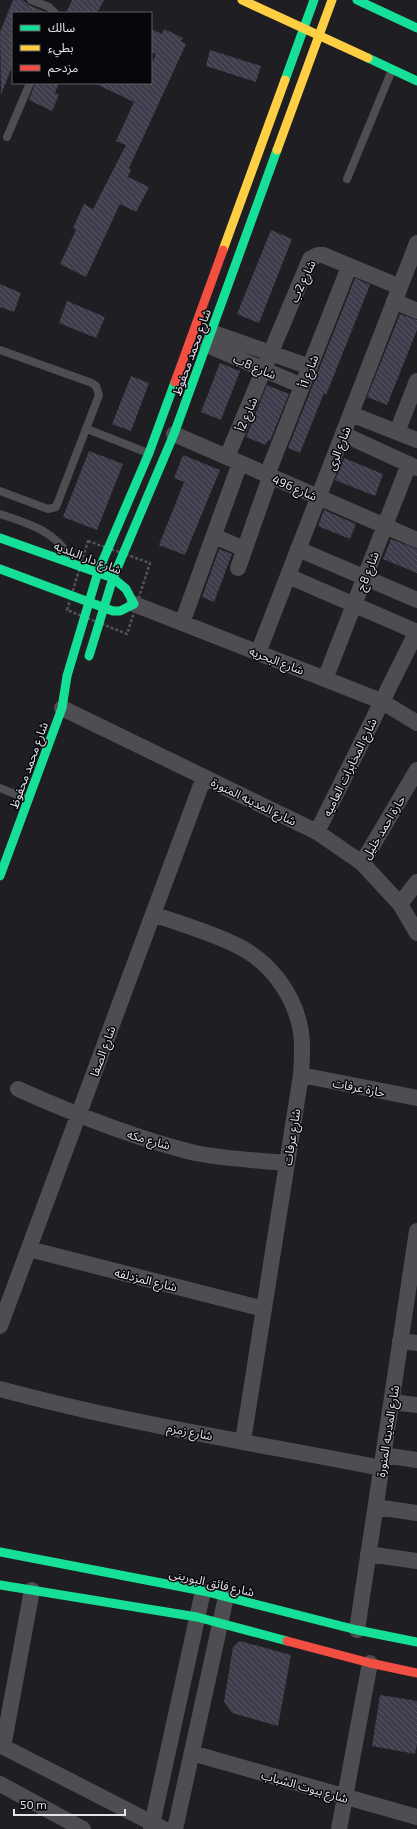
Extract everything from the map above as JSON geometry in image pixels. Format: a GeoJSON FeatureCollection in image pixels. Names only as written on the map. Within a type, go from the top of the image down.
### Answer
{"type":"FeatureCollection","features":[{"type":"Feature","properties":{"kind":"street"},"geometry":{"type":"LineString","coordinates":[[242,0],[417,81]]}},
{"type":"Feature","properties":{"kind":"street","name":"شارع محمد محفوظ"},"geometry":{"type":"LineString","coordinates":[[0,876],[62,708],[66,682],[98,572],[149,453],[314,0]]}},
{"type":"Feature","properties":{"kind":"street","name":"شارع محمد محفوظ"},"geometry":{"type":"LineString","coordinates":[[85,666],[105,608],[113,578],[174,434],[332,0]]}},
{"type":"Feature","properties":{"kind":"street"},"geometry":{"type":"LineString","coordinates":[[357,0],[417,28]]}},
{"type":"Feature","properties":{"kind":"street"},"geometry":{"type":"LineString","coordinates":[[227,238],[243,245]]}},
{"type":"Feature","properties":{"kind":"street","name":"شارع الرى"},"geometry":{"type":"LineString","coordinates":[[258,652],[417,243]]}},
{"type":"Feature","properties":{"kind":"street","name":"شارع 2ب"},"geometry":{"type":"LineString","coordinates":[[265,370],[310,259],[318,255],[349,267],[397,294],[417,311]]}},
{"type":"Feature","properties":{"kind":"street","name":"شارع 1أ"},"geometry":{"type":"LineString","coordinates":[[238,568],[268,476],[349,267]]}},
{"type":"Feature","properties":{"kind":"street"},"geometry":{"type":"LineString","coordinates":[[209,338],[272,352],[310,367]]}},
{"type":"Feature","properties":{"kind":"street","name":"شارع 8ب"},"geometry":{"type":"LineString","coordinates":[[209,338],[265,370],[302,386]]}},
{"type":"Feature","properties":{"kind":"street","name":"شارع 2أ"},"geometry":{"type":"LineString","coordinates":[[182,623],[214,536],[234,460],[265,370]]}},
{"type":"Feature","properties":{"kind":"street"},"geometry":{"type":"LineString","coordinates":[[397,432],[417,381]]}},
{"type":"Feature","properties":{"kind":"street"},"geometry":{"type":"LineString","coordinates":[[351,414],[417,440]]}},
{"type":"Feature","properties":{"kind":"street","name":"شارع 496"},"geometry":{"type":"LineString","coordinates":[[174,434],[417,540]]}},
{"type":"Feature","properties":{"kind":"street"},"geometry":{"type":"LineString","coordinates":[[343,434],[413,466]]}},
{"type":"Feature","properties":{"kind":"street","name":"شارع 8ج"},"geometry":{"type":"LineString","coordinates":[[325,679],[384,526],[413,466]]}},
{"type":"Feature","properties":{"kind":"street"},"geometry":{"type":"LineString","coordinates":[[138,480],[152,485]]}},
{"type":"Feature","properties":{"kind":"street"},"geometry":{"type":"LineString","coordinates":[[214,536],[244,548]]}},
{"type":"Feature","properties":{"kind":"street","name":"شارع دار البلديه"},"geometry":{"type":"LineString","coordinates":[[0,538],[113,578],[127,588],[132,596],[134,604]]}},
{"type":"Feature","properties":{"kind":"street"},"geometry":{"type":"LineString","coordinates":[[298,549],[417,600]]}},
{"type":"Feature","properties":{"kind":"street"},"geometry":{"type":"LineString","coordinates":[[0,570],[105,608],[120,611],[134,604]]}},
{"type":"Feature","properties":{"kind":"street"},"geometry":{"type":"LineString","coordinates":[[288,576],[417,631]]}},
{"type":"Feature","properties":{"kind":"street","name":"شارع البحريه"},"geometry":{"type":"LineString","coordinates":[[134,604],[381,701],[417,723]]}},
{"type":"Feature","properties":{"kind":"street","name":"شارع المخابرات العاميه"},"geometry":{"type":"LineString","coordinates":[[317,832],[417,631]]}},
{"type":"Feature","properties":{"kind":"street","name":"شارع محمد محفوظ"},"geometry":{"type":"LineString","coordinates":[[62,708],[74,691]]}},
{"type":"Feature","properties":{"kind":"street","name":"شارع المدينه المنورة"},"geometry":{"type":"LineString","coordinates":[[62,708],[317,832],[362,863],[400,904],[417,933]]}},
{"type":"Feature","properties":{"kind":"street","name":"حارة احمد خليل"},"geometry":{"type":"LineString","coordinates":[[362,863],[417,770]]}},
{"type":"Feature","properties":{"kind":"street","name":"شارع الصفا"},"geometry":{"type":"LineString","coordinates":[[0,1326],[204,777]]}},
{"type":"Feature","properties":{"kind":"street"},"geometry":{"type":"LineString","coordinates":[[400,904],[417,882]]}},
{"type":"Feature","properties":{"kind":"street","name":"شارع عرفات"},"geometry":{"type":"LineString","coordinates":[[153,914],[237,945],[256,956],[273,972],[286,990],[296,1010],[301,1032],[300,1075],[243,1441]]}},
{"type":"Feature","properties":{"kind":"street","name":"حارة عرفات"},"geometry":{"type":"LineString","coordinates":[[300,1075],[417,1098]]}},
{"type":"Feature","properties":{"kind":"street","name":"شارع مكه"},"geometry":{"type":"LineString","coordinates":[[18,1089],[78,1116],[128,1134],[197,1153],[286,1163]]}},
{"type":"Feature","properties":{"kind":"street","name":"شارع المدينه المنورة"},"geometry":{"type":"LineString","coordinates":[[357,1630],[400,1341],[413,1280],[417,1231]]}},
{"type":"Feature","properties":{"kind":"street","name":"شارع المزدلفه"},"geometry":{"type":"LineString","coordinates":[[29,1249],[264,1309]]}},
{"type":"Feature","properties":{"kind":"street"},"geometry":{"type":"LineString","coordinates":[[400,1341],[417,1344]]}},
{"type":"Feature","properties":{"kind":"street","name":"شارع زمزم"},"geometry":{"type":"LineString","coordinates":[[0,1388],[95,1412],[243,1441],[382,1462],[417,1460]]}},
{"type":"Feature","properties":{"kind":"street"},"geometry":{"type":"LineString","coordinates":[[392,1402],[417,1405]]}},
{"type":"Feature","properties":{"kind":"street"},"geometry":{"type":"LineString","coordinates":[[376,1507],[417,1513]]}},
{"type":"Feature","properties":{"kind":"street","name":"شارع فائق البورينى"},"geometry":{"type":"LineString","coordinates":[[0,1552],[203,1591],[357,1630],[417,1642]]}},
{"type":"Feature","properties":{"kind":"street"},"geometry":{"type":"LineString","coordinates":[[368,1554],[417,1562]]}},
{"type":"Feature","properties":{"kind":"street"},"geometry":{"type":"LineString","coordinates":[[0,1584],[197,1617],[370,1663],[417,1673]]}},
{"type":"Feature","properties":{"kind":"street"},"geometry":{"type":"LineString","coordinates":[[32,1590],[2,1746],[156,1827],[203,1591]]}},
{"type":"Feature","properties":{"kind":"street"},"geometry":{"type":"LineString","coordinates":[[175,1829],[226,1597]]}},
{"type":"Feature","properties":{"kind":"street"},"geometry":{"type":"LineString","coordinates":[[339,1829],[370,1663]]}},
{"type":"Feature","properties":{"kind":"street","name":"شارع بيوت الشباب"},"geometry":{"type":"LineString","coordinates":[[192,1753],[344,1798],[417,1817]]}},
{"type":"Feature","properties":{"kind":"street"},"geometry":{"type":"LineString","coordinates":[[0,1784],[83,1829]]}},
{"type":"Feature","properties":{"kind":"lane"},"geometry":{"type":"LineString","coordinates":[[31,0],[49,7],[54,12]]}},
{"type":"Feature","properties":{"kind":"lane"},"geometry":{"type":"LineString","coordinates":[[347,179],[392,69]]}},
{"type":"Feature","properties":{"kind":"lane"},"geometry":{"type":"LineString","coordinates":[[7,137],[30,84]]}},
{"type":"Feature","properties":{"kind":"lane"},"geometry":{"type":"LineString","coordinates":[[0,350],[96,386],[99,395],[56,506],[48,509],[0,490]]}},
{"type":"Feature","properties":{"kind":"lane"},"geometry":{"type":"LineString","coordinates":[[87,429],[149,453]]}},
{"type":"Feature","properties":{"kind":"lane"},"geometry":{"type":"LineString","coordinates":[[0,514],[45,531],[66,551],[73,564]]}},
{"type":"Feature","properties":{"kind":"lane"},"geometry":{"type":"LineString","coordinates":[[0,788],[28,799]]}},
{"type":"Feature","properties":{"kind":"building"},"geometry":{"type":"Polygon","coordinates":[[[13,0],[23,0],[29,5],[45,12],[12,12],[12,67],[1,95],[0,32],[13,0]]]}},
{"type":"Feature","properties":{"kind":"building"},"geometry":{"type":"Polygon","coordinates":[[[72,0],[104,0],[98,12],[66,12],[72,0]]]}},
{"type":"Feature","properties":{"kind":"building"},"geometry":{"type":"Polygon","coordinates":[[[152,29],[162,34],[164,29],[183,38],[181,41],[186,44],[129,168],[131,170],[128,177],[149,187],[136,212],[120,204],[86,277],[60,264],[76,230],[73,228],[84,204],[93,209],[126,145],[116,141],[134,102],[96,84],[152,84],[152,64],[156,54],[152,52],[152,29]]]}},
{"type":"Feature","properties":{"kind":"building"},"geometry":{"type":"Polygon","coordinates":[[[210,50],[261,66],[256,82],[206,66],[210,50]]]}},
{"type":"Feature","properties":{"kind":"building"},"geometry":{"type":"Polygon","coordinates":[[[35,84],[59,84],[55,93],[59,95],[52,111],[29,100],[35,84]]]}},
{"type":"Feature","properties":{"kind":"building"},"geometry":{"type":"Polygon","coordinates":[[[271,230],[292,239],[259,323],[237,314],[271,230]]]}},
{"type":"Feature","properties":{"kind":"building"},"geometry":{"type":"Polygon","coordinates":[[[355,278],[370,285],[326,395],[324,393],[300,453],[288,448],[355,278]]]}},
{"type":"Feature","properties":{"kind":"building"},"geometry":{"type":"Polygon","coordinates":[[[0,284],[21,293],[14,312],[0,307],[0,284]]]}},
{"type":"Feature","properties":{"kind":"building"},"geometry":{"type":"Polygon","coordinates":[[[67,301],[105,317],[96,338],[59,323],[67,301]]]}},
{"type":"Feature","properties":{"kind":"building"},"geometry":{"type":"Polygon","coordinates":[[[400,314],[417,320],[417,330],[387,405],[367,397],[400,314]]]}},
{"type":"Feature","properties":{"kind":"building"},"geometry":{"type":"Polygon","coordinates":[[[220,363],[240,371],[221,420],[201,412],[220,363]]]}},
{"type":"Feature","properties":{"kind":"building"},"geometry":{"type":"Polygon","coordinates":[[[131,376],[149,383],[131,431],[112,424],[131,376]]]}},
{"type":"Feature","properties":{"kind":"building"},"geometry":{"type":"Polygon","coordinates":[[[267,385],[289,394],[270,441],[268,440],[266,445],[246,437],[267,385]]]}},
{"type":"Feature","properties":{"kind":"building"},"geometry":{"type":"Polygon","coordinates":[[[89,451],[123,464],[97,530],[63,517],[89,451]]]}},
{"type":"Feature","properties":{"kind":"building"},"geometry":{"type":"Polygon","coordinates":[[[183,455],[220,470],[185,555],[159,545],[184,482],[174,478],[183,455]]]}},
{"type":"Feature","properties":{"kind":"building"},"geometry":{"type":"Polygon","coordinates":[[[344,458],[383,474],[375,496],[335,480],[344,458]]]}},
{"type":"Feature","properties":{"kind":"building"},"geometry":{"type":"Polygon","coordinates":[[[324,510],[356,524],[350,539],[318,526],[324,510]]]}},
{"type":"Feature","properties":{"kind":"building"},"geometry":{"type":"Polygon","coordinates":[[[391,539],[417,549],[417,573],[383,559],[391,539]]]}},
{"type":"Feature","properties":{"kind":"building"},"geometry":{"type":"Polygon","coordinates":[[[219,549],[232,554],[214,602],[202,597],[219,549]]]}},
{"type":"Feature","properties":{"kind":"building"},"geometry":{"type":"Polygon","coordinates":[[[240,1641],[291,1655],[278,1726],[232,1713],[224,1702],[233,1647],[240,1641]]]}},
{"type":"Feature","properties":{"kind":"building"},"geometry":{"type":"Polygon","coordinates":[[[380,1695],[417,1701],[417,1744],[415,1754],[372,1746],[380,1695]]]}},
{"type":"Feature","properties":{"kind":"traffic: fast"},"geometry":{"type":"LineString","coordinates":[[285,80],[314,0]]}},
{"type":"Feature","properties":{"kind":"traffic: fast"},"geometry":{"type":"LineString","coordinates":[[357,0],[417,28]]}},
{"type":"Feature","properties":{"kind":"traffic: fast"},"geometry":{"type":"LineString","coordinates":[[368,58],[417,81]]}},
{"type":"Feature","properties":{"kind":"traffic: fast"},"geometry":{"type":"LineString","coordinates":[[89,656],[113,578],[174,434],[277,150]]}},
{"type":"Feature","properties":{"kind":"traffic: fast"},"geometry":{"type":"LineString","coordinates":[[0,876],[62,708],[67,676],[98,572],[149,453],[175,382]]}},
{"type":"Feature","properties":{"kind":"traffic: fast"},"geometry":{"type":"LineString","coordinates":[[0,538],[113,578],[126,589],[134,604],[120,611],[113,611],[0,569]]}},
{"type":"Feature","properties":{"kind":"traffic: fast"},"geometry":{"type":"LineString","coordinates":[[0,1552],[203,1591],[357,1630],[417,1642]]}},
{"type":"Feature","properties":{"kind":"traffic: fast"},"geometry":{"type":"LineString","coordinates":[[0,1585],[197,1617],[287,1641]]}},
{"type":"Feature","properties":{"kind":"traffic: slow"},"geometry":{"type":"LineString","coordinates":[[242,0],[368,58]]}},
{"type":"Feature","properties":{"kind":"traffic: slow"},"geometry":{"type":"LineString","coordinates":[[277,150],[332,0]]}},
{"type":"Feature","properties":{"kind":"traffic: slow"},"geometry":{"type":"LineString","coordinates":[[223,250],[285,80]]}},
{"type":"Feature","properties":{"kind":"traffic: jam"},"geometry":{"type":"LineString","coordinates":[[175,382],[223,250]]}},
{"type":"Feature","properties":{"kind":"traffic: jam"},"geometry":{"type":"LineString","coordinates":[[287,1641],[370,1663],[417,1673]]}}]}
